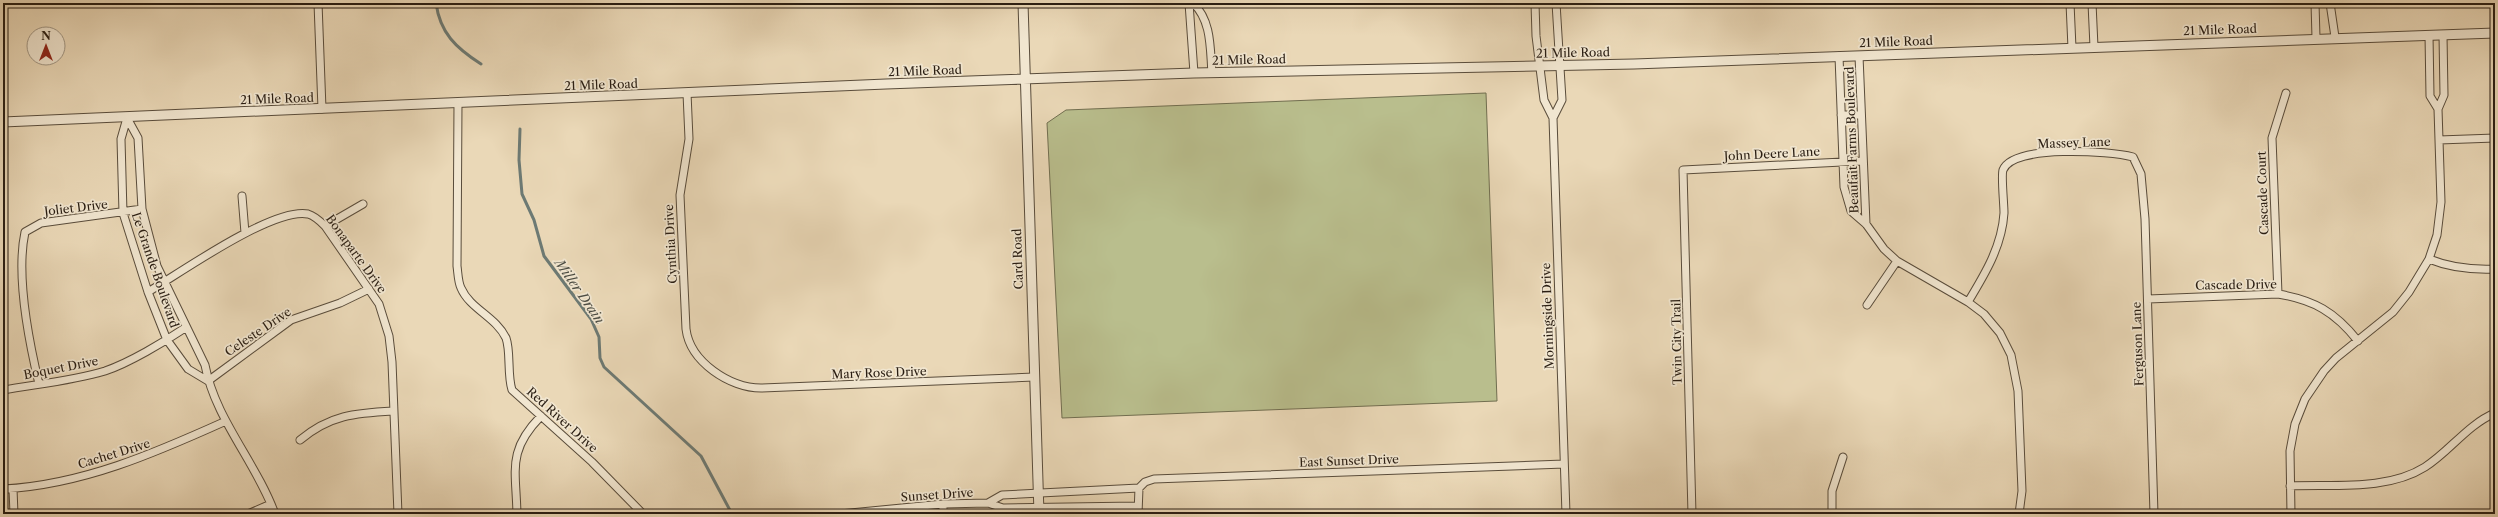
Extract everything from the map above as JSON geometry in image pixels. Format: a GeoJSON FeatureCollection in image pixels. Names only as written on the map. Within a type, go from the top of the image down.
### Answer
{"type":"FeatureCollection","features":[{"type":"Feature","properties":{"kind":"street"},"geometry":{"type":"LineString","coordinates":[[318,3],[322,109]]}},
{"type":"Feature","properties":{"kind":"street","name":"Card Road"},"geometry":{"type":"LineString","coordinates":[[1023,3],[1039,511]]}},
{"type":"Feature","properties":{"kind":"street"},"geometry":{"type":"LineString","coordinates":[[1189,3],[1194,73]]}},
{"type":"Feature","properties":{"kind":"street"},"geometry":{"type":"LineString","coordinates":[[1193,3],[1202,12],[1208,29],[1212,73]]}},
{"type":"Feature","properties":{"kind":"street","name":"Morningside Drive"},"geometry":{"type":"LineString","coordinates":[[1535,3],[1544,100],[1553,118],[1566,514]]}},
{"type":"Feature","properties":{"kind":"street","name":"Morningside Drive"},"geometry":{"type":"LineString","coordinates":[[1553,118],[1562,100],[1556,3]]}},
{"type":"Feature","properties":{"kind":"street"},"geometry":{"type":"LineString","coordinates":[[2070,3],[2072,48]]}},
{"type":"Feature","properties":{"kind":"street"},"geometry":{"type":"LineString","coordinates":[[2092,3],[2094,47]]}},
{"type":"Feature","properties":{"kind":"street"},"geometry":{"type":"LineString","coordinates":[[2315,3],[2316,38]]}},
{"type":"Feature","properties":{"kind":"street"},"geometry":{"type":"LineString","coordinates":[[2330,3],[2335,37]]}},
{"type":"Feature","properties":{"kind":"street","name":"21 Mile Road"},"geometry":{"type":"LineString","coordinates":[[3,122],[1194,73],[1540,66],[1859,56],[2495,32]]}},
{"type":"Feature","properties":{"kind":"street"},"geometry":{"type":"LineString","coordinates":[[2429,35],[2430,96],[2438,109]]}},
{"type":"Feature","properties":{"kind":"street"},"geometry":{"type":"LineString","coordinates":[[2291,514],[2290,451],[2295,424],[2305,399],[2324,371],[2393,312],[2409,292],[2429,259],[2437,235],[2441,202],[2438,109],[2444,95],[2443,35]]}},
{"type":"Feature","properties":{"kind":"street","name":"Beaufait Farms Boulevard"},"geometry":{"type":"LineString","coordinates":[[1839,56],[1844,187],[1851,211],[1866,224],[1875,239],[1897,261],[1968,302],[1984,314],[2000,333],[2015,366],[2018,391],[2022,492],[2019,514]]}},
{"type":"Feature","properties":{"kind":"street","name":"Beaufait Farms Boulevard"},"geometry":{"type":"LineString","coordinates":[[1859,56],[1862,161],[1866,224]]}},
{"type":"Feature","properties":{"kind":"street","name":"Cynthia Drive"},"geometry":{"type":"LineString","coordinates":[[687,93],[689,139],[680,194],[686,329],[692,348],[726,379]]}},
{"type":"Feature","properties":{"kind":"street","name":"Cascade Court"},"geometry":{"type":"LineString","coordinates":[[2278,294],[2272,138],[2286,93]]}},
{"type":"Feature","properties":{"kind":"street","name":"Red River Drive"},"geometry":{"type":"LineString","coordinates":[[458,103],[457,266],[460,286],[464,295],[499,328],[506,340],[508,377],[512,390],[619,488],[643,514]]}},
{"type":"Feature","properties":{"kind":"street"},"geometry":{"type":"LineString","coordinates":[[1841,115],[1861,115]]}},
{"type":"Feature","properties":{"kind":"street","name":"Le Grande Boulevard"},"geometry":{"type":"LineString","coordinates":[[127,118],[138,138],[142,209],[163,283],[205,365],[208,381],[226,421],[275,514]]}},
{"type":"Feature","properties":{"kind":"street","name":"Le Grande Boulevard"},"geometry":{"type":"LineString","coordinates":[[127,118],[121,139],[123,213],[148,292],[167,340],[188,369],[208,381]]}},
{"type":"Feature","properties":{"kind":"street"},"geometry":{"type":"LineString","coordinates":[[2439,140],[2495,138]]}},
{"type":"Feature","properties":{"kind":"street","name":"Massey Lane"},"geometry":{"type":"LineString","coordinates":[[1968,302],[1996,252],[2004,214],[2002,172],[2012,160],[2023,156],[2059,153],[2105,152],[2133,157],[2141,174]]}},
{"type":"Feature","properties":{"kind":"street","name":"John Deere Lane"},"geometry":{"type":"LineString","coordinates":[[1683,170],[1862,161]]}},
{"type":"Feature","properties":{"kind":"street","name":"Twin City Trail"},"geometry":{"type":"LineString","coordinates":[[1683,170],[1692,514]]}},
{"type":"Feature","properties":{"kind":"street","name":"Ferguson Lane"},"geometry":{"type":"LineString","coordinates":[[2141,174],[2145,219],[2154,514]]}},
{"type":"Feature","properties":{"kind":"street"},"geometry":{"type":"LineString","coordinates":[[242,196],[245,233]]}},
{"type":"Feature","properties":{"kind":"street"},"geometry":{"type":"LineString","coordinates":[[325,226],[363,204]]}},
{"type":"Feature","properties":{"kind":"street","name":"Joliet Drive"},"geometry":{"type":"LineString","coordinates":[[39,384],[28,329],[23,254],[25,232],[41,223],[123,213],[142,209]]}},
{"type":"Feature","properties":{"kind":"street","name":"Bonaparte Drive"},"geometry":{"type":"LineString","coordinates":[[148,292],[245,233],[290,214],[308,214],[315,216],[325,226],[379,304],[389,336],[392,362],[398,514]]}},
{"type":"Feature","properties":{"kind":"street"},"geometry":{"type":"LineString","coordinates":[[2429,259],[2448,266],[2465,269],[2495,269]]}},
{"type":"Feature","properties":{"kind":"street"},"geometry":{"type":"LineString","coordinates":[[1867,305],[1897,261]]}},
{"type":"Feature","properties":{"kind":"street","name":"Celeste Drive"},"geometry":{"type":"LineString","coordinates":[[208,381],[291,320],[340,303],[368,290]]}},
{"type":"Feature","properties":{"kind":"street","name":"Cascade Drive"},"geometry":{"type":"LineString","coordinates":[[2148,299],[2278,294],[2310,301],[2343,323],[2358,341]]}},
{"type":"Feature","properties":{"kind":"street","name":"Boquet Drive"},"geometry":{"type":"LineString","coordinates":[[3,390],[68,380],[106,370],[167,340],[185,328]]}},
{"type":"Feature","properties":{"kind":"street","name":"Mary Rose Drive"},"geometry":{"type":"LineString","coordinates":[[726,379],[746,387],[761,388],[1034,377]]}},
{"type":"Feature","properties":{"kind":"street"},"geometry":{"type":"LineString","coordinates":[[300,440],[324,422],[338,417],[393,411]]}},
{"type":"Feature","properties":{"kind":"street"},"geometry":{"type":"LineString","coordinates":[[2290,486],[2380,483],[2404,477],[2425,467],[2478,421],[2495,413]]}},
{"type":"Feature","properties":{"kind":"street"},"geometry":{"type":"LineString","coordinates":[[517,514],[517,449],[528,429],[540,416]]}},
{"type":"Feature","properties":{"kind":"street","name":"Cachet Drive"},"geometry":{"type":"LineString","coordinates":[[3,489],[13,489],[85,475],[118,466],[156,453],[226,421]]}},
{"type":"Feature","properties":{"kind":"street"},"geometry":{"type":"LineString","coordinates":[[1832,514],[1832,491],[1843,457]]}},
{"type":"Feature","properties":{"kind":"street","name":"East Sunset Drive"},"geometry":{"type":"LineString","coordinates":[[1038,492],[1139,488],[1145,482],[1154,480],[1564,464]]}},
{"type":"Feature","properties":{"kind":"street"},"geometry":{"type":"LineString","coordinates":[[1138,514],[1137,506],[1139,488]]}},
{"type":"Feature","properties":{"kind":"street"},"geometry":{"type":"LineString","coordinates":[[13,489],[14,514]]}},
{"type":"Feature","properties":{"kind":"street","name":"Sunset Drive"},"geometry":{"type":"LineString","coordinates":[[988,503],[1002,495],[1038,492]]}},
{"type":"Feature","properties":{"kind":"street","name":"Sunset Drive"},"geometry":{"type":"LineString","coordinates":[[840,514],[943,504],[988,503],[1003,508],[1039,511]]}},
{"type":"Feature","properties":{"kind":"street"},"geometry":{"type":"LineString","coordinates":[[248,514],[271,504]]}},
{"type":"Feature","properties":{"kind":"street"},"geometry":{"type":"LineString","coordinates":[[943,504],[944,514]]}},
{"type":"Feature","properties":{"kind":"street"},"geometry":{"type":"LineString","coordinates":[[1039,511],[1137,506]]}},
{"type":"Feature","properties":{"kind":"green space"},"geometry":{"type":"Polygon","coordinates":[[[1486,93],[1497,401],[1062,418],[1047,123],[1066,110],[1486,93]]]}},
{"type":"Feature","properties":{"kind":"waterway","name":"Miller Drain"},"geometry":{"type":"LineString","coordinates":[[436,3],[438,14],[445,31],[457,46],[481,64]]}},
{"type":"Feature","properties":{"kind":"waterway","name":"Miller Drain"},"geometry":{"type":"LineString","coordinates":[[520,129],[519,160],[522,194],[534,220],[544,256],[591,319],[599,337],[600,358],[604,367],[701,456],[732,514]]}}]}
